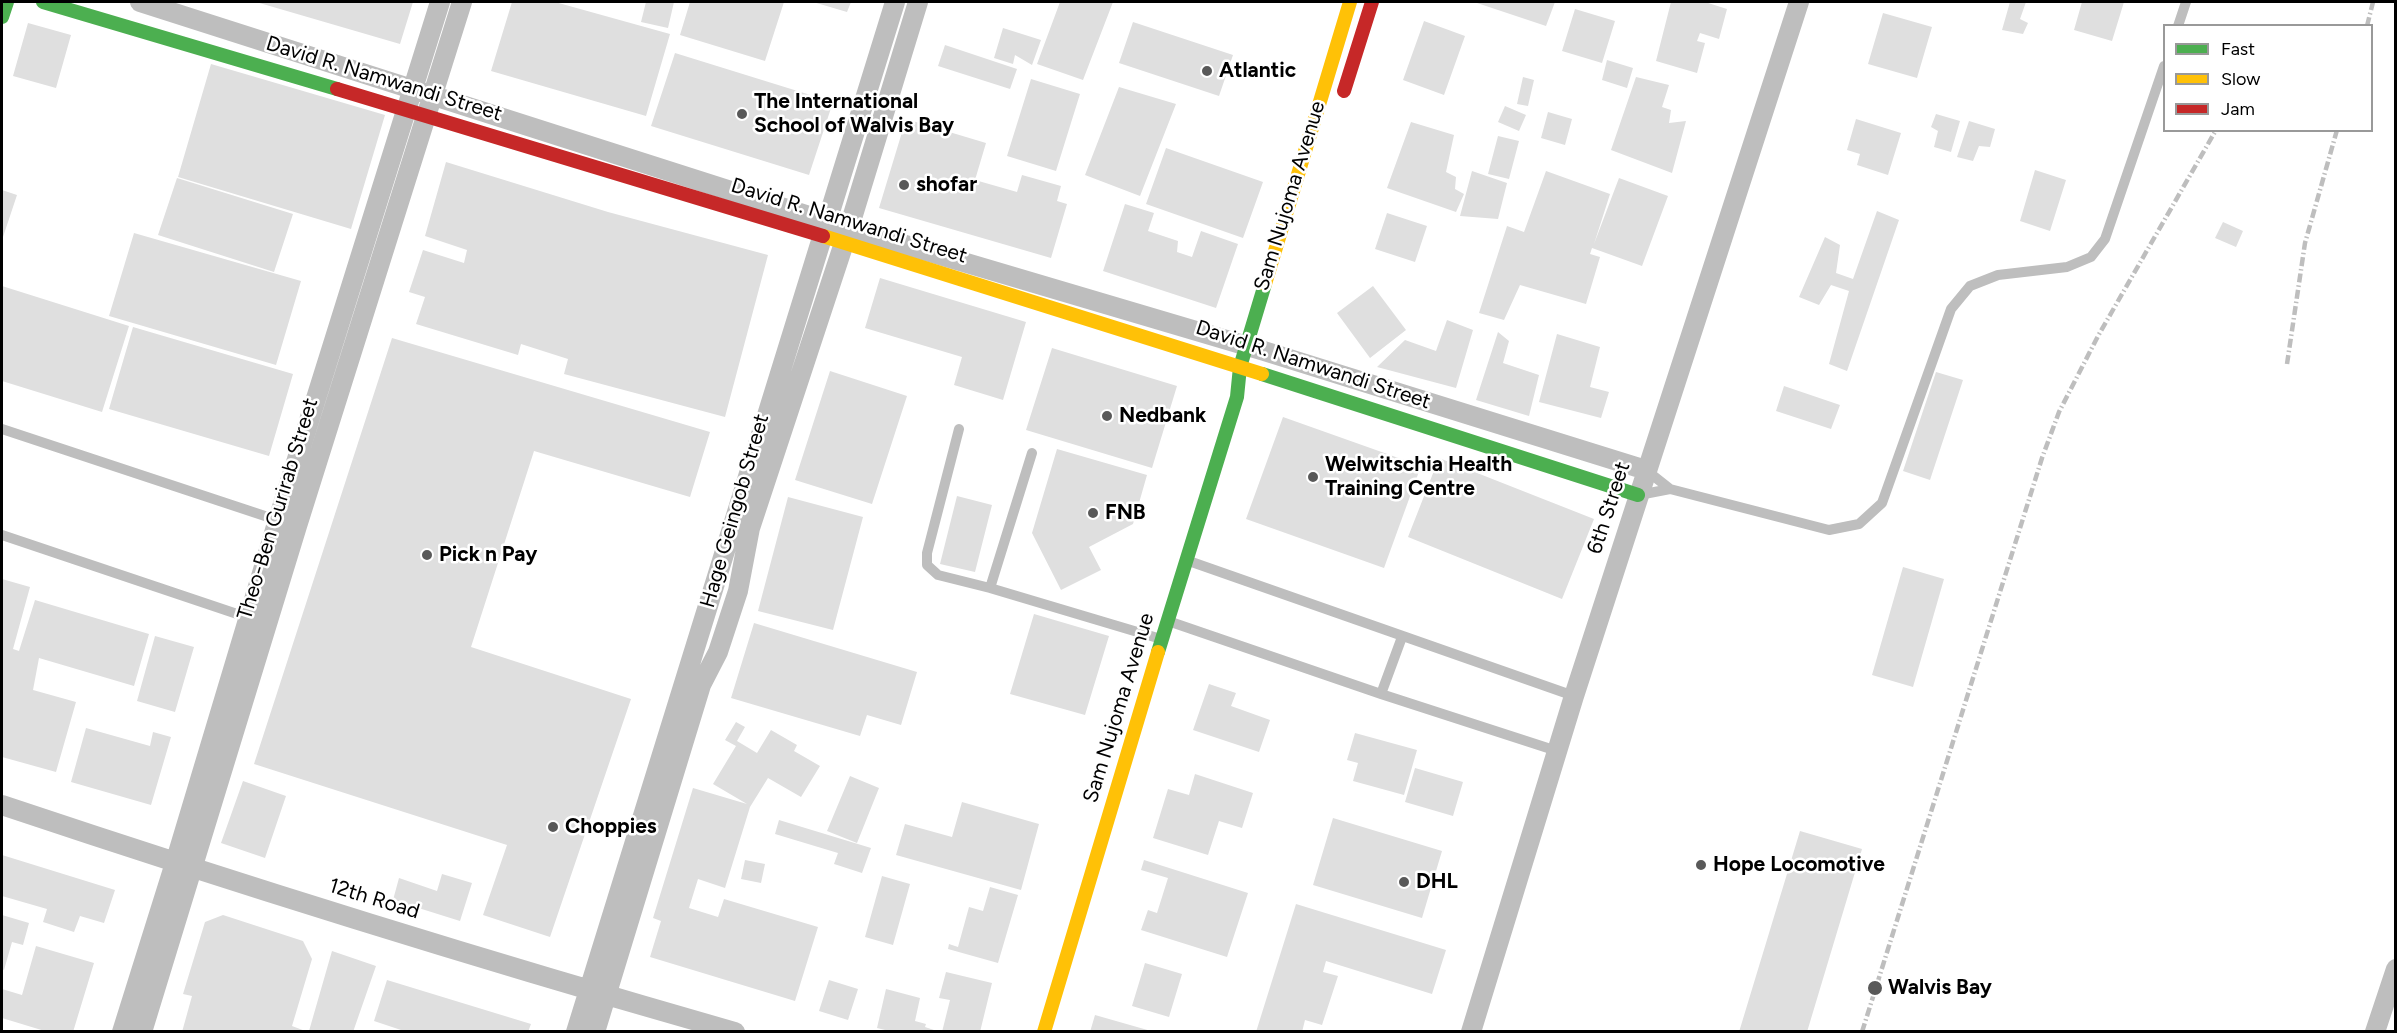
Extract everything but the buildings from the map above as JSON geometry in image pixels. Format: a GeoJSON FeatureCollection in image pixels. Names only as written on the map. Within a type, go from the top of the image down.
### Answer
{"type":"FeatureCollection","features":[{"type":"Feature","properties":{"kind":"street"},"geometry":{"type":"LineString","coordinates":[[2,17],[7,2]]}},
{"type":"Feature","properties":{"kind":"street","name":"David R. Namwandi Street"},"geometry":{"type":"LineString","coordinates":[[43,2],[427,116],[846,236],[1260,346],[1646,470]]}},
{"type":"Feature","properties":{"kind":"street","name":"David R. Namwandi Street"},"geometry":{"type":"LineString","coordinates":[[140,2],[423,93],[825,230]]}},
{"type":"Feature","properties":{"kind":"street","name":"Theo-Ben Gurirab Street"},"geometry":{"type":"LineString","coordinates":[[142,1032],[184,866],[258,621],[297,526],[427,116],[423,93],[440,2]]}},
{"type":"Feature","properties":{"kind":"street","name":"Theo-Ben Gurirab Street"},"geometry":{"type":"LineString","coordinates":[[258,621],[278,520],[407,110],[423,93],[462,2]]}},
{"type":"Feature","properties":{"kind":"street","name":"Hage Geingob Street"},"geometry":{"type":"LineString","coordinates":[[595,1032],[597,993],[716,574],[895,2]]}},
{"type":"Feature","properties":{"kind":"street","name":"Hage Geingob Street"},"geometry":{"type":"LineString","coordinates":[[576,1032],[597,993],[701,685],[718,652],[738,591],[750,528],[846,236],[918,2]]}},
{"type":"Feature","properties":{"kind":"street","name":"Sam Nujoma Avenue"},"geometry":{"type":"LineString","coordinates":[[1237,397],[1255,371],[1350,2]]}},
{"type":"Feature","properties":{"kind":"street","name":"Sam Nujoma Avenue"},"geometry":{"type":"LineString","coordinates":[[1341,103],[1372,2]]}},
{"type":"Feature","properties":{"kind":"street","name":"6th Street"},"geometry":{"type":"LineString","coordinates":[[1471,1032],[1638,495],[1799,2]]}},
{"type":"Feature","properties":{"kind":"street","name":"David R. Namwandi Street"},"geometry":{"type":"LineString","coordinates":[[846,236],[1240,367],[1638,495]]}},
{"type":"Feature","properties":{"kind":"street","name":"Sam Nujoma Avenue"},"geometry":{"type":"LineString","coordinates":[[1044,1032],[1161,639],[1237,397],[1240,367],[1260,346]]}},
{"type":"Feature","properties":{"kind":"street","name":"12th Road"},"geometry":{"type":"LineString","coordinates":[[2,805],[184,866],[597,993],[735,1032]]}},
{"type":"Feature","properties":{"kind":"street","name":"Theo-Ben Gurirab Street"},"geometry":{"type":"LineString","coordinates":[[122,1032],[184,866]]}},
{"type":"Feature","properties":{"kind":"street"},"geometry":{"type":"LineString","coordinates":[[2375,1032],[2396,969]]}},
{"type":"Feature","properties":{"kind":"lane"},"geometry":{"type":"LineString","coordinates":[[2179,24],[2186,2]]}},
{"type":"Feature","properties":{"kind":"lane"},"geometry":{"type":"LineString","coordinates":[[1646,470],[1670,489],[1829,530],[1859,524],[1882,503],[1951,309],[1970,286],[1998,275],[2067,267],[2091,257],[2105,239],[2163,69]]}},
{"type":"Feature","properties":{"kind":"lane"},"geometry":{"type":"LineString","coordinates":[[2,429],[297,526]]}},
{"type":"Feature","properties":{"kind":"lane"},"geometry":{"type":"LineString","coordinates":[[959,429],[927,553],[927,565],[938,574],[1161,639]]}},
{"type":"Feature","properties":{"kind":"lane"},"geometry":{"type":"LineString","coordinates":[[990,588],[1032,453]]}},
{"type":"Feature","properties":{"kind":"lane"},"geometry":{"type":"LineString","coordinates":[[1638,495],[1670,489]]}},
{"type":"Feature","properties":{"kind":"lane"},"geometry":{"type":"LineString","coordinates":[[2,536],[258,621]]}},
{"type":"Feature","properties":{"kind":"lane"},"geometry":{"type":"LineString","coordinates":[[1186,560],[1574,696]]}},
{"type":"Feature","properties":{"kind":"lane"},"geometry":{"type":"LineString","coordinates":[[1167,621],[1557,751]]}},
{"type":"Feature","properties":{"kind":"lane"},"geometry":{"type":"LineString","coordinates":[[1381,694],[1402,637]]}},
{"type":"Feature","properties":{"kind":"railway"},"geometry":{"type":"LineString","coordinates":[[2368,24],[2373,2]]}},
{"type":"Feature","properties":{"kind":"railway"},"geometry":{"type":"LineString","coordinates":[[1862,1032],[2042,458],[2059,412],[2098,336],[2215,132]]}},
{"type":"Feature","properties":{"kind":"railway"},"geometry":{"type":"LineString","coordinates":[[2287,364],[2305,243],[2336,132]]}},
{"type":"Feature","properties":{"kind":"traffic: fast"},"geometry":{"type":"LineString","coordinates":[[2,17],[7,2]]}},
{"type":"Feature","properties":{"kind":"traffic: fast"},"geometry":{"type":"LineString","coordinates":[[43,2],[337,89]]}},
{"type":"Feature","properties":{"kind":"traffic: fast"},"geometry":{"type":"LineString","coordinates":[[1158,652],[1237,397],[1240,367],[1265,284]]}},
{"type":"Feature","properties":{"kind":"traffic: fast"},"geometry":{"type":"LineString","coordinates":[[1262,374],[1638,495]]}},
{"type":"Feature","properties":{"kind":"traffic: slow"},"geometry":{"type":"LineString","coordinates":[[1265,284],[1350,2]]}},
{"type":"Feature","properties":{"kind":"traffic: slow"},"geometry":{"type":"LineString","coordinates":[[823,236],[1262,374]]}},
{"type":"Feature","properties":{"kind":"traffic: slow"},"geometry":{"type":"LineString","coordinates":[[1044,1032],[1158,652]]}},
{"type":"Feature","properties":{"kind":"traffic: jam"},"geometry":{"type":"LineString","coordinates":[[1344,91],[1372,2]]}},
{"type":"Feature","properties":{"kind":"traffic: jam"},"geometry":{"type":"LineString","coordinates":[[337,89],[823,236]]}},
{"type":"Feature","properties":{"kind":"place","name":"Atlantic"},"geometry":{"type":"Point","coordinates":[1207,71]}},
{"type":"Feature","properties":{"kind":"place","name":"The International School of Walvis Bay"},"geometry":{"type":"Point","coordinates":[742,114]}},
{"type":"Feature","properties":{"kind":"place","name":"shofar"},"geometry":{"type":"Point","coordinates":[904,185]}},
{"type":"Feature","properties":{"kind":"place","name":"Nedbank"},"geometry":{"type":"Point","coordinates":[1107,416]}},
{"type":"Feature","properties":{"kind":"place","name":"Welwitschia Health Training Centre"},"geometry":{"type":"Point","coordinates":[1313,477]}},
{"type":"Feature","properties":{"kind":"place","name":"FNB"},"geometry":{"type":"Point","coordinates":[1093,513]}},
{"type":"Feature","properties":{"kind":"place","name":"Pick n Pay"},"geometry":{"type":"Point","coordinates":[427,555]}},
{"type":"Feature","properties":{"kind":"place","name":"Choppies"},"geometry":{"type":"Point","coordinates":[553,827]}},
{"type":"Feature","properties":{"kind":"place","name":"Hope Locomotive"},"geometry":{"type":"Point","coordinates":[1701,865]}},
{"type":"Feature","properties":{"kind":"place","name":"DHL"},"geometry":{"type":"Point","coordinates":[1404,882]}},
{"type":"Feature","properties":{"kind":"place","name":"Walvis Bay"},"geometry":{"type":"Point","coordinates":[1875,988]}}]}
